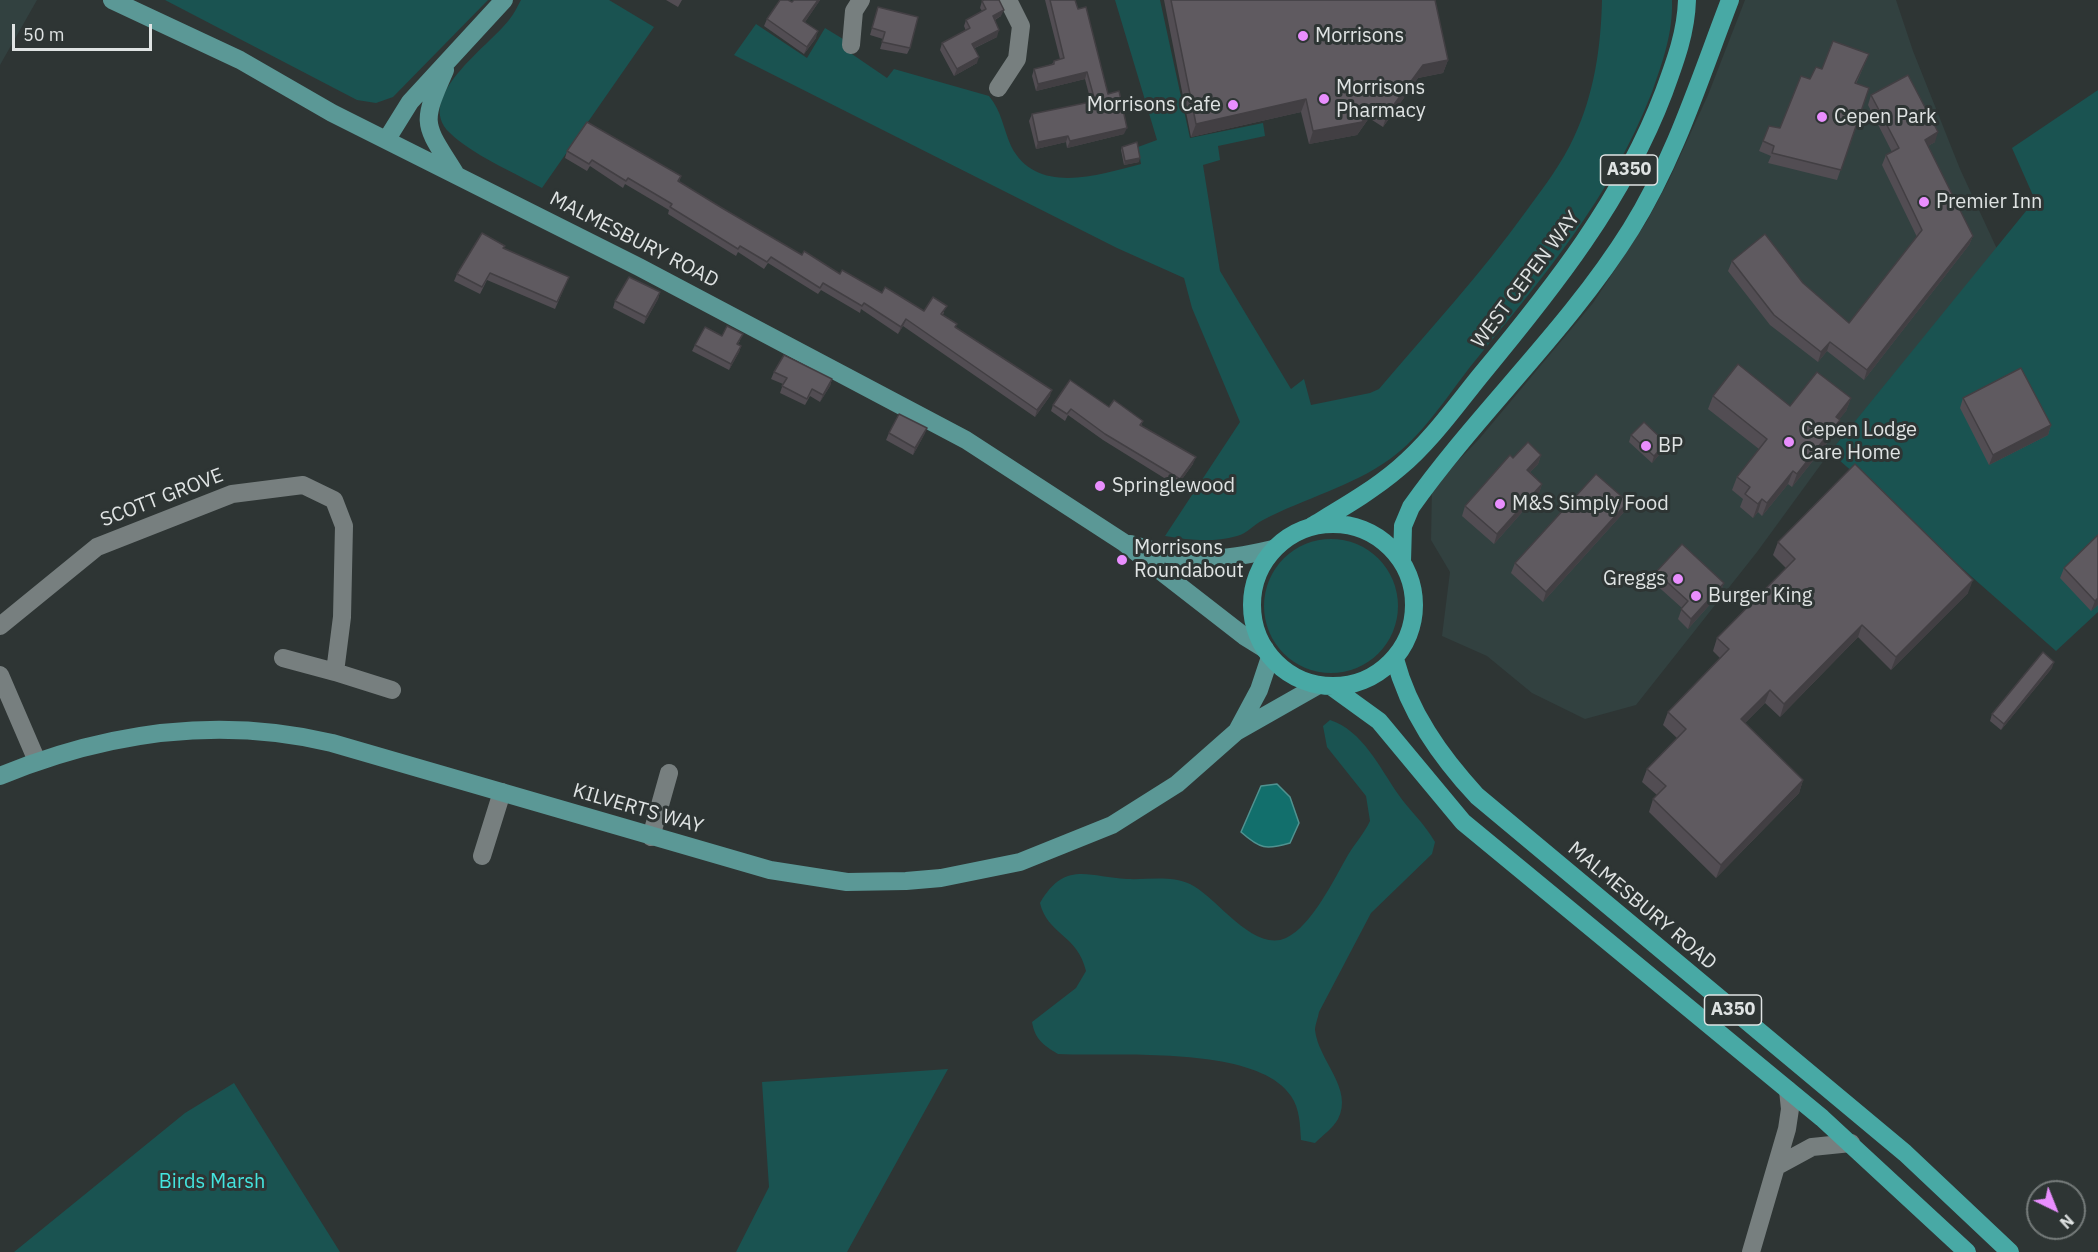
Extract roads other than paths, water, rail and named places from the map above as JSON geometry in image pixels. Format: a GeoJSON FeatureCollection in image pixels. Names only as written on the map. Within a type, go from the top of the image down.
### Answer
{"type":"FeatureCollection","features":[{"type":"Feature","properties":{"kind":"highway","name":"WEST CEPEN WAY"},"geometry":{"type":"LineString","coordinates":[[1312,526],[1382,482],[1419,449],[1524,324],[1578,253],[1618,191],[1650,125],[1678,53],[1686,18],[1687,0]]}},
{"type":"Feature","properties":{"kind":"highway","name":"A350"},"geometry":{"type":"LineString","coordinates":[[1402,561],[1403,526],[1411,507],[1576,307],[1631,229],[1657,183],[1675,143],[1730,0]]}},
{"type":"Feature","properties":{"kind":"highway","name":"A350"},"geometry":{"type":"LineString","coordinates":[[1324,687],[1365,680],[1395,659],[1411,628],[1414,604],[1408,573],[1402,561],[1386,544],[1366,531],[1341,524],[1312,526],[1287,536],[1273,549],[1259,571],[1252,596],[1255,630],[1267,653],[1294,678],[1324,687],[1379,721],[1463,822],[1851,1143],[1967,1252]]}},
{"type":"Feature","properties":{"kind":"highway","name":"MALMESBURY ROAD"},"geometry":{"type":"LineString","coordinates":[[1395,659],[1403,688],[1419,719],[1442,754],[1477,796],[1897,1146],[2010,1252]]}},
{"type":"Feature","properties":{"kind":"main road","name":"MALMESBURY ROAD"},"geometry":{"type":"LineString","coordinates":[[112,0],[240,60],[332,113],[717,307],[966,440],[1123,542],[1267,653]]}},
{"type":"Feature","properties":{"kind":"main road"},"geometry":{"type":"LineString","coordinates":[[387,139],[410,102],[504,0]]}},
{"type":"Feature","properties":{"kind":"main road"},"geometry":{"type":"LineString","coordinates":[[450,58],[431,101],[427,119],[432,135],[455,174]]}},
{"type":"Feature","properties":{"kind":"main road","name":"MALMESBURY ROAD"},"geometry":{"type":"LineString","coordinates":[[1123,542],[1189,560],[1220,560],[1273,549]]}},
{"type":"Feature","properties":{"kind":"main road","name":"KILVERTS WAY"},"geometry":{"type":"LineString","coordinates":[[1236,732],[1256,696],[1267,653]]}},
{"type":"Feature","properties":{"kind":"main road","name":"KILVERTS WAY"},"geometry":{"type":"LineString","coordinates":[[0,776],[37,761],[126,736],[196,729],[246,730],[332,743],[770,870],[817,878],[878,882],[957,876],[1020,862],[1112,825],[1177,784],[1236,732],[1324,687]]}},
{"type":"Feature","properties":{"kind":"street"},"geometry":{"type":"LineString","coordinates":[[851,45],[854,11],[861,0]]}},
{"type":"Feature","properties":{"kind":"street"},"geometry":{"type":"LineString","coordinates":[[998,88],[1017,59],[1021,26],[1008,0]]}},
{"type":"Feature","properties":{"kind":"street","name":"SCOTT GROVE"},"geometry":{"type":"LineString","coordinates":[[0,626],[98,547],[232,494],[303,485],[334,500],[344,526],[342,617],[335,672]]}},
{"type":"Feature","properties":{"kind":"street"},"geometry":{"type":"LineString","coordinates":[[283,658],[393,690]]}},
{"type":"Feature","properties":{"kind":"street"},"geometry":{"type":"LineString","coordinates":[[0,675],[37,761]]}},
{"type":"Feature","properties":{"kind":"street"},"geometry":{"type":"LineString","coordinates":[[651,837],[669,773]]}},
{"type":"Feature","properties":{"kind":"street"},"geometry":{"type":"LineString","coordinates":[[482,856],[502,792]]}},
{"type":"Feature","properties":{"kind":"street"},"geometry":{"type":"LineString","coordinates":[[1751,1252],[1789,1117],[1788,1090]]}},
{"type":"Feature","properties":{"kind":"street"},"geometry":{"type":"LineString","coordinates":[[1777,1166],[1812,1147],[1851,1143]]}},
{"type":"Feature","properties":{"kind":"place","name":"Morrisons"},"geometry":{"type":"Point","coordinates":[1303,36]}},
{"type":"Feature","properties":{"kind":"place","name":"Morrisons Pharmacy"},"geometry":{"type":"Point","coordinates":[1324,99]}},
{"type":"Feature","properties":{"kind":"place","name":"Morrisons Cafe"},"geometry":{"type":"Point","coordinates":[1233,105]}},
{"type":"Feature","properties":{"kind":"place","name":"Cepen Park"},"geometry":{"type":"Point","coordinates":[1822,117]}},
{"type":"Feature","properties":{"kind":"place","name":"Premier Inn"},"geometry":{"type":"Point","coordinates":[1924,202]}},
{"type":"Feature","properties":{"kind":"place","name":"Cepen Lodge Care Home"},"geometry":{"type":"Point","coordinates":[1789,442]}},
{"type":"Feature","properties":{"kind":"place","name":"BP"},"geometry":{"type":"Point","coordinates":[1646,446]}},
{"type":"Feature","properties":{"kind":"place","name":"Springlewood"},"geometry":{"type":"Point","coordinates":[1100,486]}},
{"type":"Feature","properties":{"kind":"place","name":"M&S Simply Food"},"geometry":{"type":"Point","coordinates":[1500,504]}},
{"type":"Feature","properties":{"kind":"place","name":"Morrisons Roundabout"},"geometry":{"type":"Point","coordinates":[1122,560]}},
{"type":"Feature","properties":{"kind":"place","name":"Greggs"},"geometry":{"type":"Point","coordinates":[1678,579]}},
{"type":"Feature","properties":{"kind":"place","name":"Burger King"},"geometry":{"type":"Point","coordinates":[1696,596]}},
{"type":"Feature","properties":{"kind":"park label","name":"Birds Marsh"},"geometry":{"type":"Point","coordinates":[212,1182]}}]}
